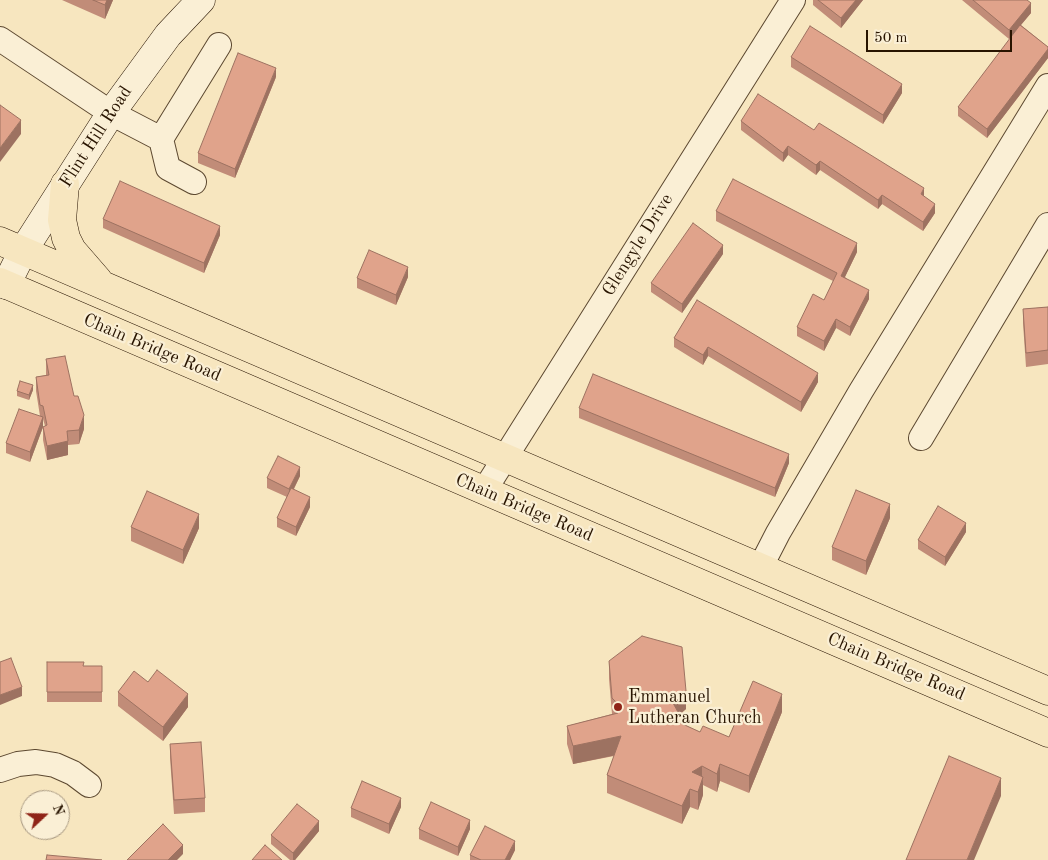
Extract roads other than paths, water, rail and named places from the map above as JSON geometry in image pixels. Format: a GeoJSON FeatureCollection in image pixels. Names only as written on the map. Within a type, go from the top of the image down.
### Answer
{"type":"FeatureCollection","features":[{"type":"Feature","properties":{"kind":"main road"},"geometry":{"type":"LineString","coordinates":[[64,184],[62,220],[66,238],[72,250],[102,285]]}},
{"type":"Feature","properties":{"kind":"main road"},"geometry":{"type":"LineString","coordinates":[[12,246],[1048,691]]}},
{"type":"Feature","properties":{"kind":"main road","name":"Chain Bridge Road"},"geometry":{"type":"LineString","coordinates":[[3,284],[1048,733]]}},
{"type":"Feature","properties":{"kind":"street","name":"Flint Hill Road"},"geometry":{"type":"LineString","coordinates":[[3,284],[12,246],[64,184],[111,112],[168,35],[201,0]]}},
{"type":"Feature","properties":{"kind":"street","name":"Glengyle Drive"},"geometry":{"type":"LineString","coordinates":[[484,491],[793,0]]}},
{"type":"Feature","properties":{"kind":"street"},"geometry":{"type":"LineString","coordinates":[[0,39],[111,112],[161,139]]}},
{"type":"Feature","properties":{"kind":"street"},"geometry":{"type":"LineString","coordinates":[[194,182],[168,168],[161,139],[219,45]]}},
{"type":"Feature","properties":{"kind":"street"},"geometry":{"type":"LineString","coordinates":[[760,568],[778,533],[861,392],[1048,86]]}},
{"type":"Feature","properties":{"kind":"street"},"geometry":{"type":"LineString","coordinates":[[920,438],[1048,225]]}},
{"type":"Feature","properties":{"kind":"street"},"geometry":{"type":"LineString","coordinates":[[0,770],[18,764],[36,762],[55,766],[73,773],[89,785]]}},
{"type":"Feature","properties":{"kind":"place","name":"Emmanuel Lutheran Church"},"geometry":{"type":"Point","coordinates":[618,707]}}]}
